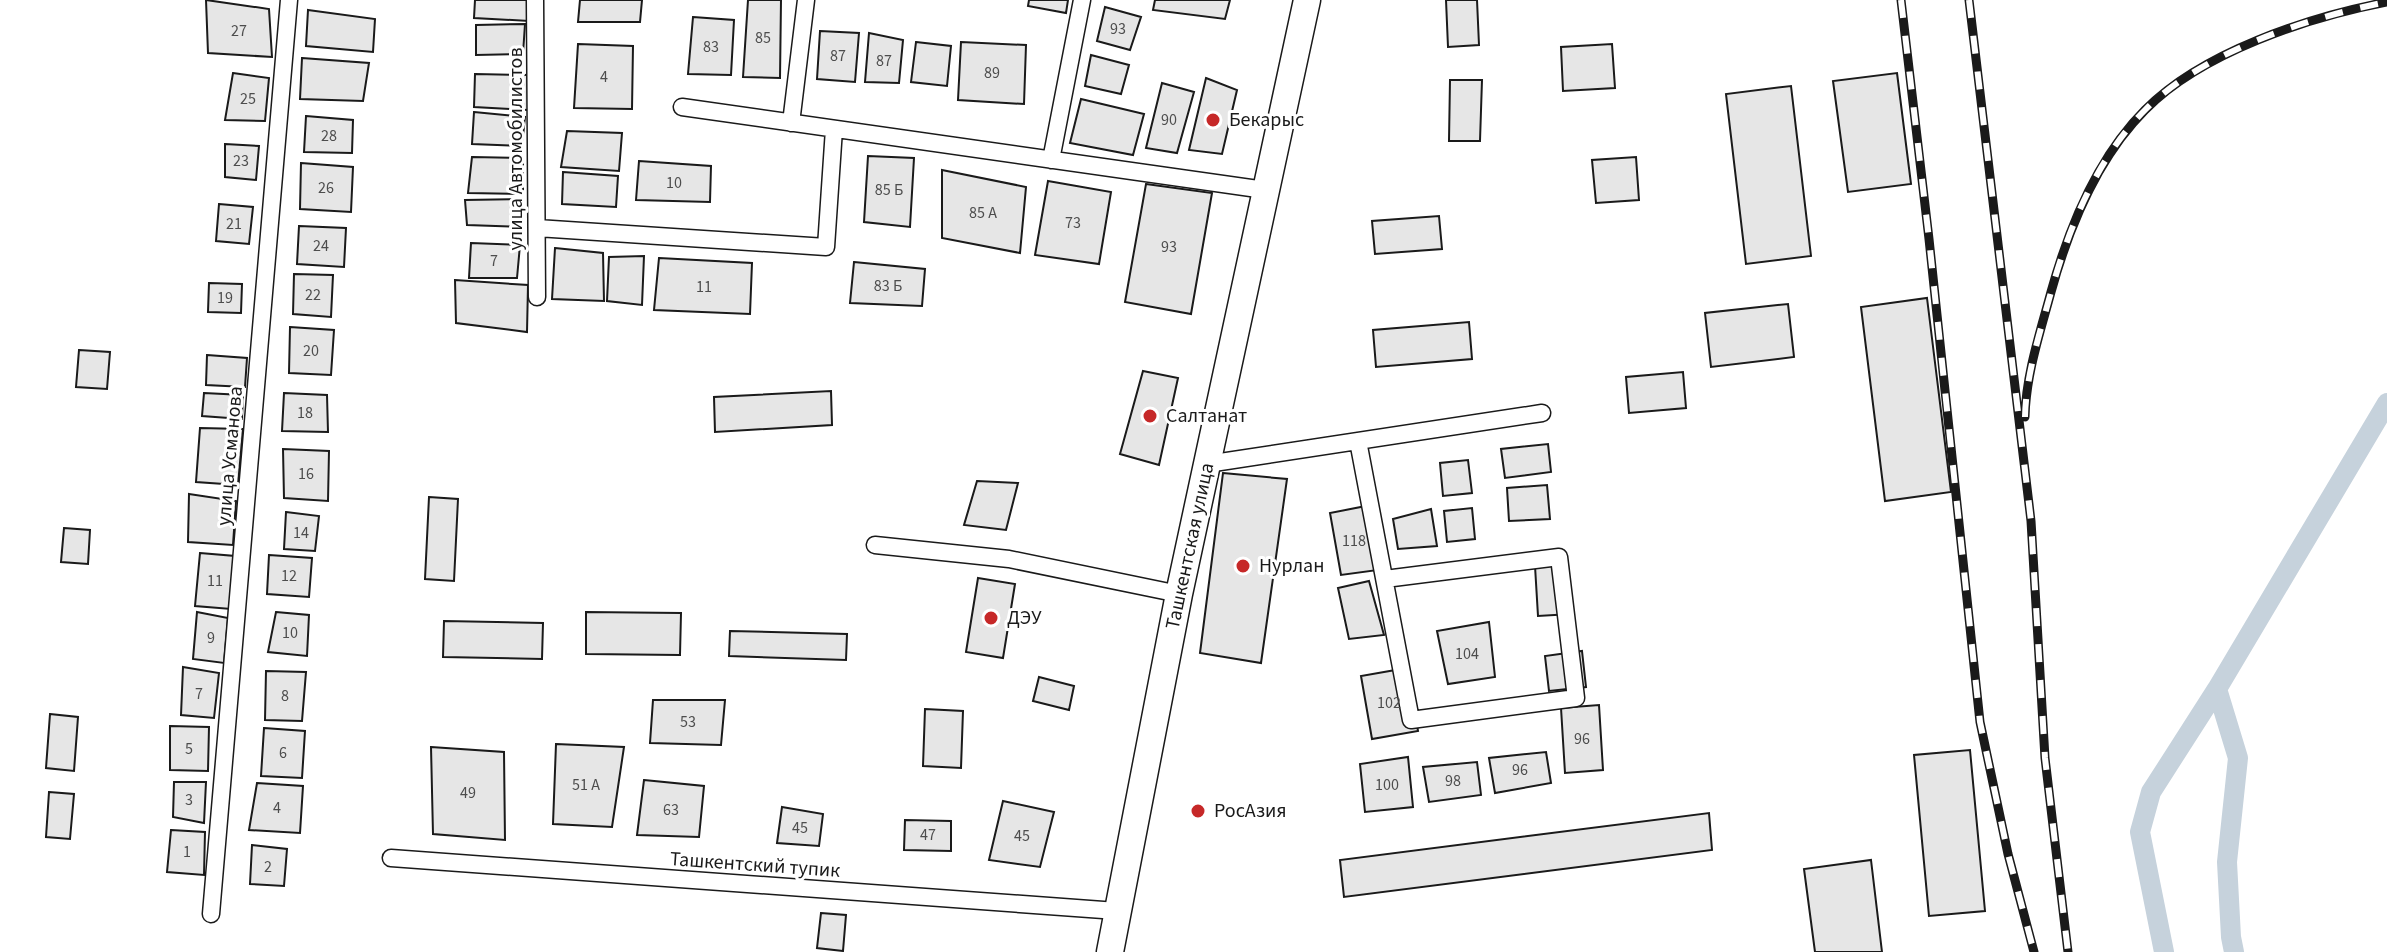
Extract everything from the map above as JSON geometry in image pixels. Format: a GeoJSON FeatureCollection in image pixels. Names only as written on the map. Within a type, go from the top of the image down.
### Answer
{"type":"FeatureCollection","features":[{"type":"Feature","properties":{"kind":"main road","name":"Ташкентская улица"},"geometry":{"type":"LineString","coordinates":[[1110,952],[1179,594],[1307,0]]}},
{"type":"Feature","properties":{"kind":"street","name":"улица Усманова"},"geometry":{"type":"LineString","coordinates":[[211,914],[289,0]]}},
{"type":"Feature","properties":{"kind":"street","name":"улица Автомобилистов"},"geometry":{"type":"LineString","coordinates":[[535,0],[537,297]]}},
{"type":"Feature","properties":{"kind":"street"},"geometry":{"type":"LineString","coordinates":[[791,123],[806,0]]}},
{"type":"Feature","properties":{"kind":"street"},"geometry":{"type":"LineString","coordinates":[[1051,160],[1082,0]]}},
{"type":"Feature","properties":{"kind":"street"},"geometry":{"type":"LineString","coordinates":[[682,107],[1265,190]]}},
{"type":"Feature","properties":{"kind":"street"},"geometry":{"type":"LineString","coordinates":[[537,228],[826,247],[834,129]]}},
{"type":"Feature","properties":{"kind":"street"},"geometry":{"type":"LineString","coordinates":[[1207,464],[1542,413]]}},
{"type":"Feature","properties":{"kind":"street"},"geometry":{"type":"LineString","coordinates":[[1358,441],[1411,720],[1576,698],[1559,557],[1385,579]]}},
{"type":"Feature","properties":{"kind":"street"},"geometry":{"type":"LineString","coordinates":[[875,545],[1009,559],[1179,594]]}},
{"type":"Feature","properties":{"kind":"street","name":"Ташкентский тупик"},"geometry":{"type":"LineString","coordinates":[[391,858],[1117,911]]}},
{"type":"Feature","properties":{"kind":"building"},"geometry":{"type":"Polygon","coordinates":[[[206,0],[269,9],[272,57],[208,53],[206,0]]]}},
{"type":"Feature","properties":{"kind":"building"},"geometry":{"type":"Polygon","coordinates":[[[475,0],[530,0],[529,21],[474,18],[475,0]]]}},
{"type":"Feature","properties":{"kind":"building"},"geometry":{"type":"Polygon","coordinates":[[[580,0],[642,0],[640,22],[578,22],[580,0]]]}},
{"type":"Feature","properties":{"kind":"building"},"geometry":{"type":"Polygon","coordinates":[[[748,0],[781,0],[780,78],[743,77],[748,0]]]}},
{"type":"Feature","properties":{"kind":"building"},"geometry":{"type":"Polygon","coordinates":[[[1029,0],[1068,0],[1066,13],[1028,6],[1029,0]]]}},
{"type":"Feature","properties":{"kind":"building"},"geometry":{"type":"Polygon","coordinates":[[[1155,0],[1230,0],[1225,19],[1153,10],[1155,0]]]}},
{"type":"Feature","properties":{"kind":"building"},"geometry":{"type":"Polygon","coordinates":[[[1446,0],[1477,0],[1479,45],[1448,47],[1446,0]]]}},
{"type":"Feature","properties":{"kind":"building"},"geometry":{"type":"Polygon","coordinates":[[[1105,7],[1141,17],[1130,50],[1097,41],[1105,7]]]}},
{"type":"Feature","properties":{"kind":"building"},"geometry":{"type":"Polygon","coordinates":[[[308,10],[375,19],[373,52],[306,46],[308,10]]]}},
{"type":"Feature","properties":{"kind":"building"},"geometry":{"type":"Polygon","coordinates":[[[693,17],[734,20],[731,75],[688,74],[693,17]]]}},
{"type":"Feature","properties":{"kind":"building"},"geometry":{"type":"Polygon","coordinates":[[[525,24],[523,54],[476,55],[476,25],[525,24]]]}},
{"type":"Feature","properties":{"kind":"building"},"geometry":{"type":"Polygon","coordinates":[[[820,31],[859,33],[855,82],[817,79],[820,31]]]}},
{"type":"Feature","properties":{"kind":"building"},"geometry":{"type":"Polygon","coordinates":[[[869,33],[903,40],[899,83],[865,82],[869,33]]]}},
{"type":"Feature","properties":{"kind":"building"},"geometry":{"type":"Polygon","coordinates":[[[916,42],[951,46],[947,86],[911,82],[916,42]]]}},
{"type":"Feature","properties":{"kind":"building"},"geometry":{"type":"Polygon","coordinates":[[[961,42],[1026,45],[1024,104],[958,100],[961,42]]]}},
{"type":"Feature","properties":{"kind":"building"},"geometry":{"type":"Polygon","coordinates":[[[578,44],[633,46],[632,109],[574,108],[578,44]]]}},
{"type":"Feature","properties":{"kind":"building"},"geometry":{"type":"Polygon","coordinates":[[[1612,44],[1615,88],[1563,91],[1561,47],[1612,44]]]}},
{"type":"Feature","properties":{"kind":"building"},"geometry":{"type":"Polygon","coordinates":[[[1091,55],[1129,65],[1121,94],[1085,86],[1091,55]]]}},
{"type":"Feature","properties":{"kind":"building"},"geometry":{"type":"Polygon","coordinates":[[[302,58],[369,63],[363,101],[300,99],[302,58]]]}},
{"type":"Feature","properties":{"kind":"building"},"geometry":{"type":"Polygon","coordinates":[[[233,73],[269,78],[265,121],[225,120],[233,73]]]}},
{"type":"Feature","properties":{"kind":"building"},"geometry":{"type":"Polygon","coordinates":[[[1897,73],[1911,184],[1848,192],[1833,81],[1897,73]]]}},
{"type":"Feature","properties":{"kind":"building"},"geometry":{"type":"Polygon","coordinates":[[[475,74],[528,75],[528,110],[474,107],[475,74]]]}},
{"type":"Feature","properties":{"kind":"building","name":"Бекарыс"},"geometry":{"type":"Polygon","coordinates":[[[1206,78],[1237,90],[1222,154],[1189,150],[1206,78]]]}},
{"type":"Feature","properties":{"kind":"building"},"geometry":{"type":"Polygon","coordinates":[[[1450,80],[1482,80],[1480,141],[1449,141],[1450,80]]]}},
{"type":"Feature","properties":{"kind":"building"},"geometry":{"type":"Polygon","coordinates":[[[1162,83],[1194,92],[1177,153],[1146,148],[1162,83]]]}},
{"type":"Feature","properties":{"kind":"building"},"geometry":{"type":"Polygon","coordinates":[[[1791,86],[1811,256],[1746,264],[1726,94],[1791,86]]]}},
{"type":"Feature","properties":{"kind":"building"},"geometry":{"type":"Polygon","coordinates":[[[1081,99],[1144,114],[1133,155],[1070,143],[1081,99]]]}},
{"type":"Feature","properties":{"kind":"building"},"geometry":{"type":"Polygon","coordinates":[[[474,112],[525,117],[522,146],[472,144],[474,112]]]}},
{"type":"Feature","properties":{"kind":"building"},"geometry":{"type":"Polygon","coordinates":[[[306,116],[353,120],[352,153],[304,152],[306,116]]]}},
{"type":"Feature","properties":{"kind":"building"},"geometry":{"type":"Polygon","coordinates":[[[567,131],[622,133],[619,171],[561,167],[567,131]]]}},
{"type":"Feature","properties":{"kind":"building"},"geometry":{"type":"Polygon","coordinates":[[[225,144],[259,146],[256,180],[225,177],[225,144]]]}},
{"type":"Feature","properties":{"kind":"building"},"geometry":{"type":"Polygon","coordinates":[[[868,156],[914,158],[910,227],[864,222],[868,156]]]}},
{"type":"Feature","properties":{"kind":"building"},"geometry":{"type":"Polygon","coordinates":[[[472,157],[523,158],[523,194],[468,193],[472,157]]]}},
{"type":"Feature","properties":{"kind":"building"},"geometry":{"type":"Polygon","coordinates":[[[1636,157],[1639,200],[1596,203],[1592,160],[1636,157]]]}},
{"type":"Feature","properties":{"kind":"building"},"geometry":{"type":"Polygon","coordinates":[[[639,161],[711,166],[710,202],[636,200],[639,161]]]}},
{"type":"Feature","properties":{"kind":"building"},"geometry":{"type":"Polygon","coordinates":[[[301,163],[353,167],[351,212],[300,209],[301,163]]]}},
{"type":"Feature","properties":{"kind":"building"},"geometry":{"type":"Polygon","coordinates":[[[942,170],[1026,187],[1020,253],[942,238],[942,170]]]}},
{"type":"Feature","properties":{"kind":"building"},"geometry":{"type":"Polygon","coordinates":[[[563,172],[618,176],[616,207],[562,204],[563,172]]]}},
{"type":"Feature","properties":{"kind":"building"},"geometry":{"type":"Polygon","coordinates":[[[1048,181],[1111,192],[1099,264],[1035,255],[1048,181]]]}},
{"type":"Feature","properties":{"kind":"building"},"geometry":{"type":"Polygon","coordinates":[[[1146,184],[1212,193],[1191,314],[1125,302],[1146,184]]]}},
{"type":"Feature","properties":{"kind":"building"},"geometry":{"type":"Polygon","coordinates":[[[520,199],[520,227],[467,225],[465,200],[520,199]]]}},
{"type":"Feature","properties":{"kind":"building"},"geometry":{"type":"Polygon","coordinates":[[[219,204],[253,207],[249,244],[216,241],[219,204]]]}},
{"type":"Feature","properties":{"kind":"building"},"geometry":{"type":"Polygon","coordinates":[[[1439,216],[1442,249],[1375,254],[1372,221],[1439,216]]]}},
{"type":"Feature","properties":{"kind":"building"},"geometry":{"type":"Polygon","coordinates":[[[299,226],[346,228],[344,267],[297,264],[299,226]]]}},
{"type":"Feature","properties":{"kind":"building"},"geometry":{"type":"Polygon","coordinates":[[[471,243],[520,245],[517,278],[469,278],[471,243]]]}},
{"type":"Feature","properties":{"kind":"building"},"geometry":{"type":"Polygon","coordinates":[[[555,248],[603,253],[604,301],[552,299],[555,248]]]}},
{"type":"Feature","properties":{"kind":"building"},"geometry":{"type":"Polygon","coordinates":[[[644,256],[642,305],[607,301],[609,257],[644,256]]]}},
{"type":"Feature","properties":{"kind":"building"},"geometry":{"type":"Polygon","coordinates":[[[659,258],[752,263],[750,314],[654,310],[659,258]]]}},
{"type":"Feature","properties":{"kind":"building"},"geometry":{"type":"Polygon","coordinates":[[[854,262],[925,269],[922,306],[850,303],[854,262]]]}},
{"type":"Feature","properties":{"kind":"building"},"geometry":{"type":"Polygon","coordinates":[[[294,274],[333,275],[331,317],[293,314],[294,274]]]}},
{"type":"Feature","properties":{"kind":"building"},"geometry":{"type":"Polygon","coordinates":[[[455,280],[528,285],[527,332],[456,323],[455,280]]]}},
{"type":"Feature","properties":{"kind":"building"},"geometry":{"type":"Polygon","coordinates":[[[209,283],[242,284],[241,313],[208,312],[209,283]]]}},
{"type":"Feature","properties":{"kind":"building"},"geometry":{"type":"Polygon","coordinates":[[[1927,298],[1951,492],[1885,501],[1861,307],[1927,298]]]}},
{"type":"Feature","properties":{"kind":"building"},"geometry":{"type":"Polygon","coordinates":[[[1788,304],[1794,357],[1711,367],[1705,313],[1788,304]]]}},
{"type":"Feature","properties":{"kind":"building"},"geometry":{"type":"Polygon","coordinates":[[[1469,322],[1472,359],[1376,367],[1373,330],[1469,322]]]}},
{"type":"Feature","properties":{"kind":"building"},"geometry":{"type":"Polygon","coordinates":[[[290,327],[334,330],[331,375],[289,373],[290,327]]]}},
{"type":"Feature","properties":{"kind":"building"},"geometry":{"type":"Polygon","coordinates":[[[79,350],[110,352],[107,389],[76,387],[79,350]]]}},
{"type":"Feature","properties":{"kind":"building"},"geometry":{"type":"Polygon","coordinates":[[[207,355],[247,358],[245,387],[206,385],[207,355]]]}},
{"type":"Feature","properties":{"kind":"building","name":"Салтанат"},"geometry":{"type":"Polygon","coordinates":[[[1143,371],[1178,378],[1159,465],[1120,454],[1143,371]]]}},
{"type":"Feature","properties":{"kind":"building"},"geometry":{"type":"Polygon","coordinates":[[[1683,372],[1686,408],[1629,413],[1626,377],[1683,372]]]}},
{"type":"Feature","properties":{"kind":"building"},"geometry":{"type":"Polygon","coordinates":[[[831,391],[832,425],[715,432],[714,397],[831,391]]]}},
{"type":"Feature","properties":{"kind":"building"},"geometry":{"type":"Polygon","coordinates":[[[204,393],[243,395],[242,419],[202,416],[204,393]]]}},
{"type":"Feature","properties":{"kind":"building"},"geometry":{"type":"Polygon","coordinates":[[[284,393],[327,395],[328,432],[282,431],[284,393]]]}},
{"type":"Feature","properties":{"kind":"building"},"geometry":{"type":"Polygon","coordinates":[[[200,428],[243,429],[238,485],[196,482],[200,428]]]}},
{"type":"Feature","properties":{"kind":"building"},"geometry":{"type":"Polygon","coordinates":[[[1548,444],[1551,472],[1505,478],[1501,449],[1548,444]]]}},
{"type":"Feature","properties":{"kind":"building"},"geometry":{"type":"Polygon","coordinates":[[[283,449],[329,451],[328,501],[284,498],[283,449]]]}},
{"type":"Feature","properties":{"kind":"building"},"geometry":{"type":"Polygon","coordinates":[[[1468,460],[1472,493],[1443,496],[1440,463],[1468,460]]]}},
{"type":"Feature","properties":{"kind":"building","name":"Нурлан"},"geometry":{"type":"Polygon","coordinates":[[[1223,473],[1287,479],[1261,663],[1200,653],[1223,473]]]}},
{"type":"Feature","properties":{"kind":"building"},"geometry":{"type":"Polygon","coordinates":[[[977,481],[1018,483],[1006,530],[964,525],[977,481]]]}},
{"type":"Feature","properties":{"kind":"building"},"geometry":{"type":"Polygon","coordinates":[[[1547,485],[1550,519],[1509,521],[1507,488],[1547,485]]]}},
{"type":"Feature","properties":{"kind":"building"},"geometry":{"type":"Polygon","coordinates":[[[189,494],[236,501],[233,545],[188,542],[189,494]]]}},
{"type":"Feature","properties":{"kind":"building"},"geometry":{"type":"Polygon","coordinates":[[[429,497],[458,499],[454,581],[425,579],[429,497]]]}},
{"type":"Feature","properties":{"kind":"building"},"geometry":{"type":"Polygon","coordinates":[[[1366,506],[1378,570],[1341,575],[1330,513],[1366,506]]]}},
{"type":"Feature","properties":{"kind":"building"},"geometry":{"type":"Polygon","coordinates":[[[1472,508],[1475,539],[1447,542],[1444,511],[1472,508]]]}},
{"type":"Feature","properties":{"kind":"building"},"geometry":{"type":"Polygon","coordinates":[[[1431,509],[1437,546],[1398,549],[1393,519],[1431,509]]]}},
{"type":"Feature","properties":{"kind":"building"},"geometry":{"type":"Polygon","coordinates":[[[286,512],[319,516],[315,551],[284,549],[286,512]]]}},
{"type":"Feature","properties":{"kind":"building"},"geometry":{"type":"Polygon","coordinates":[[[64,528],[90,530],[88,564],[61,562],[64,528]]]}},
{"type":"Feature","properties":{"kind":"building"},"geometry":{"type":"Polygon","coordinates":[[[200,553],[235,556],[231,609],[195,606],[200,553]]]}},
{"type":"Feature","properties":{"kind":"building"},"geometry":{"type":"Polygon","coordinates":[[[269,555],[312,558],[309,597],[267,594],[269,555]]]}},
{"type":"Feature","properties":{"kind":"building"},"geometry":{"type":"Polygon","coordinates":[[[1568,564],[1571,614],[1538,616],[1535,566],[1568,564]]]}},
{"type":"Feature","properties":{"kind":"building","name":"ДЭУ"},"geometry":{"type":"Polygon","coordinates":[[[978,578],[1015,584],[1003,658],[966,652],[978,578]]]}},
{"type":"Feature","properties":{"kind":"building"},"geometry":{"type":"Polygon","coordinates":[[[1369,581],[1384,635],[1349,639],[1338,588],[1369,581]]]}},
{"type":"Feature","properties":{"kind":"building"},"geometry":{"type":"Polygon","coordinates":[[[197,612],[228,618],[224,663],[193,659],[197,612]]]}},
{"type":"Feature","properties":{"kind":"building"},"geometry":{"type":"Polygon","coordinates":[[[276,612],[309,615],[307,656],[268,652],[276,612]]]}},
{"type":"Feature","properties":{"kind":"building"},"geometry":{"type":"Polygon","coordinates":[[[586,612],[681,613],[680,655],[586,654],[586,612]]]}},
{"type":"Feature","properties":{"kind":"building"},"geometry":{"type":"Polygon","coordinates":[[[444,621],[543,623],[542,659],[443,657],[444,621]]]}},
{"type":"Feature","properties":{"kind":"building"},"geometry":{"type":"Polygon","coordinates":[[[1489,622],[1495,677],[1448,684],[1437,631],[1489,622]]]}},
{"type":"Feature","properties":{"kind":"building"},"geometry":{"type":"Polygon","coordinates":[[[730,631],[847,634],[846,660],[729,656],[730,631]]]}},
{"type":"Feature","properties":{"kind":"building"},"geometry":{"type":"Polygon","coordinates":[[[1582,651],[1586,687],[1549,691],[1545,656],[1582,651]]]}},
{"type":"Feature","properties":{"kind":"building"},"geometry":{"type":"Polygon","coordinates":[[[183,667],[219,673],[214,718],[181,715],[183,667]]]}},
{"type":"Feature","properties":{"kind":"building"},"geometry":{"type":"Polygon","coordinates":[[[1407,668],[1418,731],[1372,739],[1361,676],[1407,668]]]}},
{"type":"Feature","properties":{"kind":"building"},"geometry":{"type":"Polygon","coordinates":[[[266,671],[306,672],[302,721],[265,720],[266,671]]]}},
{"type":"Feature","properties":{"kind":"building"},"geometry":{"type":"Polygon","coordinates":[[[1039,677],[1074,686],[1069,710],[1033,701],[1039,677]]]}},
{"type":"Feature","properties":{"kind":"building"},"geometry":{"type":"Polygon","coordinates":[[[653,700],[725,700],[721,745],[650,743],[653,700]]]}},
{"type":"Feature","properties":{"kind":"building"},"geometry":{"type":"Polygon","coordinates":[[[1599,705],[1603,770],[1565,773],[1561,708],[1599,705]]]}},
{"type":"Feature","properties":{"kind":"building"},"geometry":{"type":"Polygon","coordinates":[[[925,709],[963,711],[961,768],[923,766],[925,709]]]}},
{"type":"Feature","properties":{"kind":"building"},"geometry":{"type":"Polygon","coordinates":[[[50,714],[78,717],[74,771],[46,768],[50,714]]]}},
{"type":"Feature","properties":{"kind":"building"},"geometry":{"type":"Polygon","coordinates":[[[170,726],[209,727],[208,771],[170,770],[170,726]]]}},
{"type":"Feature","properties":{"kind":"building"},"geometry":{"type":"Polygon","coordinates":[[[264,728],[305,731],[302,778],[261,776],[264,728]]]}},
{"type":"Feature","properties":{"kind":"building"},"geometry":{"type":"Polygon","coordinates":[[[556,744],[624,747],[612,827],[553,824],[556,744]]]}},
{"type":"Feature","properties":{"kind":"building"},"geometry":{"type":"Polygon","coordinates":[[[431,747],[504,752],[505,840],[433,834],[431,747]]]}},
{"type":"Feature","properties":{"kind":"building"},"geometry":{"type":"Polygon","coordinates":[[[1970,750],[1985,911],[1929,916],[1914,755],[1970,750]]]}},
{"type":"Feature","properties":{"kind":"building"},"geometry":{"type":"Polygon","coordinates":[[[1546,752],[1551,783],[1495,793],[1489,758],[1546,752]]]}},
{"type":"Feature","properties":{"kind":"building"},"geometry":{"type":"Polygon","coordinates":[[[1408,757],[1413,807],[1365,812],[1360,764],[1408,757]]]}},
{"type":"Feature","properties":{"kind":"building"},"geometry":{"type":"Polygon","coordinates":[[[1477,762],[1481,795],[1429,802],[1423,767],[1477,762]]]}},
{"type":"Feature","properties":{"kind":"building"},"geometry":{"type":"Polygon","coordinates":[[[644,780],[704,786],[699,837],[637,835],[644,780]]]}},
{"type":"Feature","properties":{"kind":"building"},"geometry":{"type":"Polygon","coordinates":[[[174,782],[206,782],[204,823],[173,817],[174,782]]]}},
{"type":"Feature","properties":{"kind":"building"},"geometry":{"type":"Polygon","coordinates":[[[257,783],[303,786],[300,833],[249,830],[257,783]]]}},
{"type":"Feature","properties":{"kind":"building"},"geometry":{"type":"Polygon","coordinates":[[[49,792],[74,794],[70,839],[46,837],[49,792]]]}},
{"type":"Feature","properties":{"kind":"building"},"geometry":{"type":"Polygon","coordinates":[[[1003,801],[1054,812],[1040,867],[989,860],[1003,801]]]}},
{"type":"Feature","properties":{"kind":"building"},"geometry":{"type":"Polygon","coordinates":[[[782,807],[823,814],[819,846],[777,843],[782,807]]]}},
{"type":"Feature","properties":{"kind":"building"},"geometry":{"type":"Polygon","coordinates":[[[1709,813],[1712,850],[1344,897],[1340,860],[1709,813]]]}},
{"type":"Feature","properties":{"kind":"building"},"geometry":{"type":"Polygon","coordinates":[[[905,820],[951,821],[951,851],[904,850],[905,820]]]}},
{"type":"Feature","properties":{"kind":"building"},"geometry":{"type":"Polygon","coordinates":[[[171,830],[205,832],[204,875],[167,872],[171,830]]]}},
{"type":"Feature","properties":{"kind":"building"},"geometry":{"type":"Polygon","coordinates":[[[252,845],[287,849],[284,886],[250,884],[252,845]]]}},
{"type":"Feature","properties":{"kind":"building"},"geometry":{"type":"Polygon","coordinates":[[[1871,860],[1882,952],[1815,952],[1804,869],[1871,860]]]}},
{"type":"Feature","properties":{"kind":"building"},"geometry":{"type":"Polygon","coordinates":[[[821,913],[846,915],[843,951],[817,948],[821,913]]]}},
{"type":"Feature","properties":{"kind":"waterway"},"geometry":{"type":"LineString","coordinates":[[2164,952],[2140,832],[2151,792],[2217,689],[2387,403]]}},
{"type":"Feature","properties":{"kind":"waterway"},"geometry":{"type":"LineString","coordinates":[[2217,689],[2238,758],[2227,862],[2234,952]]}},
{"type":"Feature","properties":{"kind":"railway"},"geometry":{"type":"LineString","coordinates":[[1901,0],[1980,722],[2008,854],[2034,952]]}},
{"type":"Feature","properties":{"kind":"railway"},"geometry":{"type":"LineString","coordinates":[[1969,0],[2031,521],[2045,758],[2068,952]]}},
{"type":"Feature","properties":{"kind":"railway"},"geometry":{"type":"LineString","coordinates":[[2025,417],[2034,354],[2067,243],[2099,172],[2128,129],[2169,89],[2226,54],[2291,27],[2387,2]]}},
{"type":"Feature","properties":{"kind":"place","name":"Бекарыс"},"geometry":{"type":"Point","coordinates":[1213,120]}},
{"type":"Feature","properties":{"kind":"place","name":"Салтанат"},"geometry":{"type":"Point","coordinates":[1150,416]}},
{"type":"Feature","properties":{"kind":"place","name":"Нурлан"},"geometry":{"type":"Point","coordinates":[1243,566]}},
{"type":"Feature","properties":{"kind":"place","name":"ДЭУ"},"geometry":{"type":"Point","coordinates":[991,618]}},
{"type":"Feature","properties":{"kind":"place","name":"РосАзия"},"geometry":{"type":"Point","coordinates":[1198,811]}}]}
